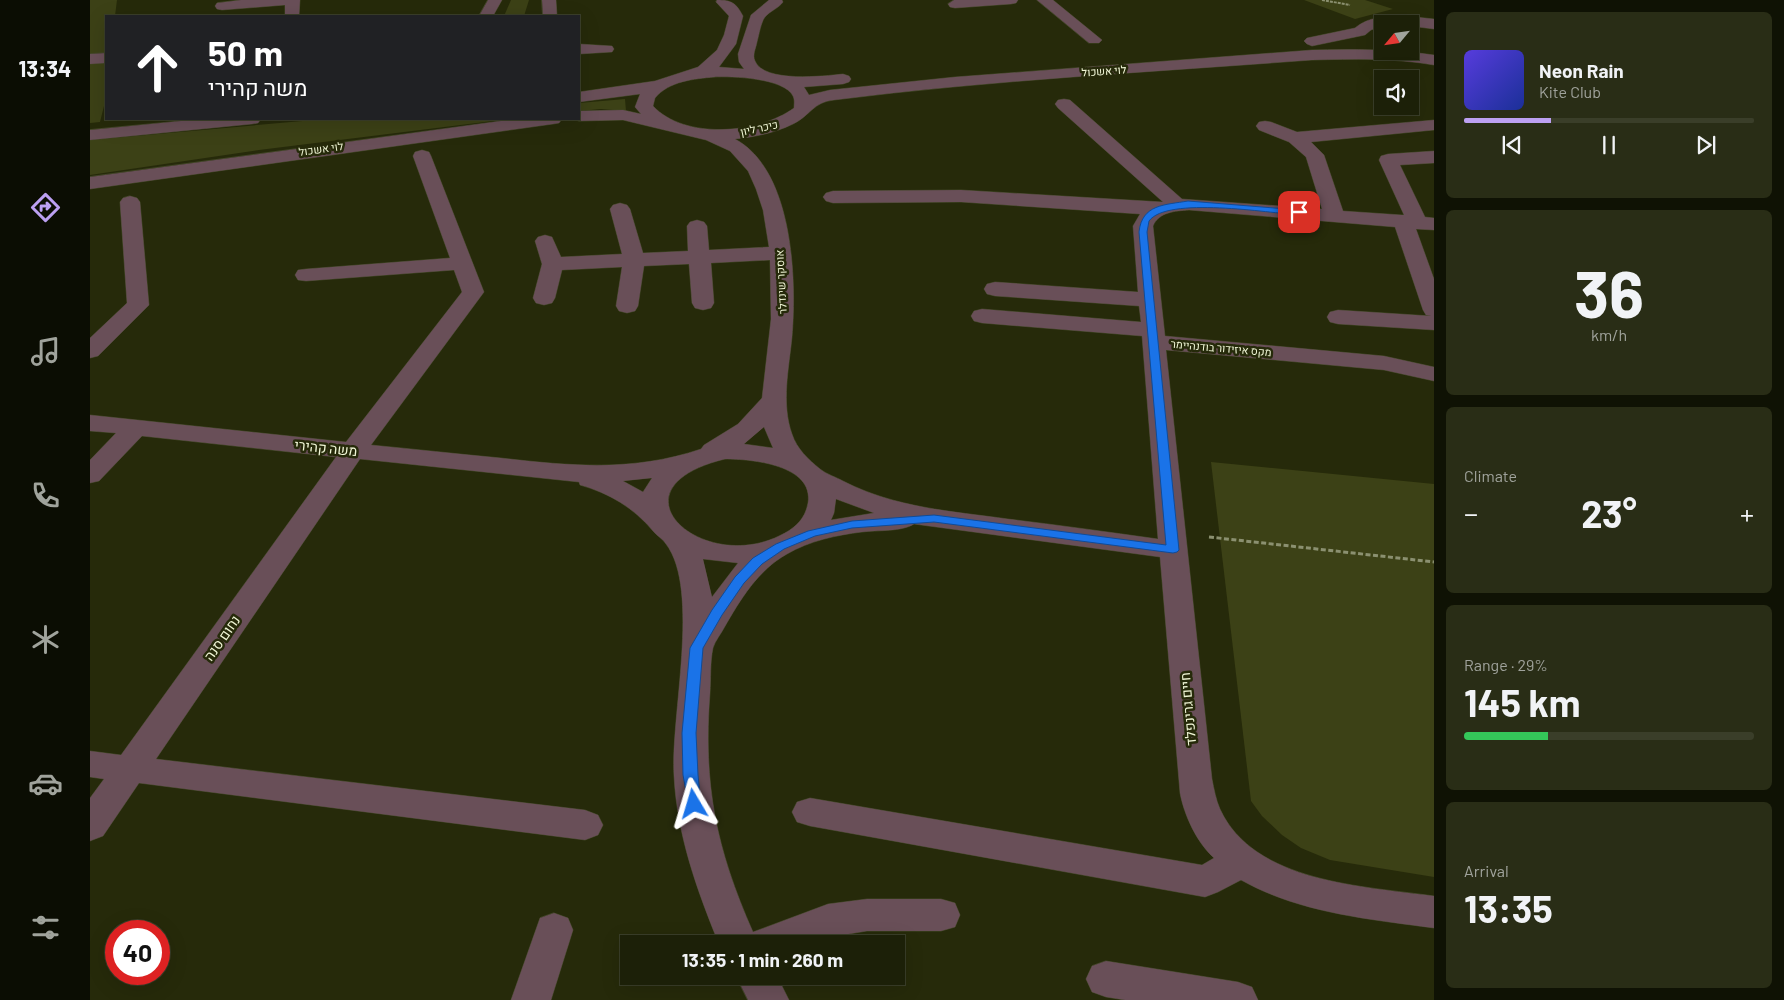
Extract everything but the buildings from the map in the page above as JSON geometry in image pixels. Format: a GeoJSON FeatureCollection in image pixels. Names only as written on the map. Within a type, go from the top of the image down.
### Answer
{"type":"FeatureCollection","features":[{"type":"Feature","properties":{"kind":"street"},"geometry":{"type":"LineString","coordinates":[[222,6],[294,0],[292,15]]}},
{"type":"Feature","properties":{"kind":"street"},"geometry":{"type":"LineString","coordinates":[[487,15],[495,0]]}},
{"type":"Feature","properties":{"kind":"street"},"geometry":{"type":"LineString","coordinates":[[549,0],[550,15]]}},
{"type":"Feature","properties":{"kind":"street"},"geometry":{"type":"LineString","coordinates":[[955,4],[1011,0]]}},
{"type":"Feature","properties":{"kind":"street"},"geometry":{"type":"LineString","coordinates":[[1044,0],[1094,40]]}},
{"type":"Feature","properties":{"kind":"street"},"geometry":{"type":"LineString","coordinates":[[720,1],[749,6],[779,1]]}},
{"type":"Feature","properties":{"kind":"street"},"geometry":{"type":"LineString","coordinates":[[580,97],[660,85],[710,67],[720,59],[727,47],[736,16],[733,10],[720,1]]}},
{"type":"Feature","properties":{"kind":"street"},"geometry":{"type":"LineString","coordinates":[[779,1],[758,15],[746,54],[747,62],[758,73],[798,92],[804,101],[804,106]]}},
{"type":"Feature","properties":{"kind":"street"},"geometry":{"type":"LineString","coordinates":[[1419,19],[1434,17]]}},
{"type":"Feature","properties":{"kind":"street"},"geometry":{"type":"LineString","coordinates":[[1419,22],[1434,24]]}},
{"type":"Feature","properties":{"kind":"street","name":"לוי אשכול"},"geometry":{"type":"LineString","coordinates":[[773,79],[826,81],[945,69],[1303,42],[1360,32],[1364,27],[1374,23]]}},
{"type":"Feature","properties":{"kind":"street"},"geometry":{"type":"LineString","coordinates":[[1360,32],[1361,37],[1367,44],[1374,47]]}},
{"type":"Feature","properties":{"kind":"street"},"geometry":{"type":"LineString","coordinates":[[580,49],[606,48]]}},
{"type":"Feature","properties":{"kind":"street","name":"לוי אשכול"},"geometry":{"type":"LineString","coordinates":[[804,106],[812,100],[827,96],[955,82],[1312,55],[1374,55]]}},
{"type":"Feature","properties":{"kind":"street"},"geometry":{"type":"LineString","coordinates":[[90,59],[105,58]]}},
{"type":"Feature","properties":{"kind":"street"},"geometry":{"type":"LineString","coordinates":[[1419,59],[1434,61]]}},
{"type":"Feature","properties":{"kind":"street"},"geometry":{"type":"LineString","coordinates":[[688,76],[735,73],[773,79]]}},
{"type":"Feature","properties":{"kind":"street","name":"כיכר ליון"},"geometry":{"type":"LineString","coordinates":[[660,85],[646,98],[644,107],[652,117],[667,125],[699,132],[738,133],[774,127],[798,115],[804,106]]}},
{"type":"Feature","properties":{"kind":"street"},"geometry":{"type":"LineString","coordinates":[[1064,104],[1169,207]]}},
{"type":"Feature","properties":{"kind":"street"},"geometry":{"type":"LineString","coordinates":[[580,116],[623,115],[667,125]]}},
{"type":"Feature","properties":{"kind":"street"},"geometry":{"type":"LineString","coordinates":[[90,135],[242,120]]}},
{"type":"Feature","properties":{"kind":"street","name":"לוי אשכול"},"geometry":{"type":"LineString","coordinates":[[90,183],[332,148],[545,120]]}},
{"type":"Feature","properties":{"kind":"street"},"geometry":{"type":"LineString","coordinates":[[1295,138],[1434,125]]}},
{"type":"Feature","properties":{"kind":"street"},"geometry":{"type":"LineString","coordinates":[[1265,126],[1295,138],[1315,155],[1334,215]]}},
{"type":"Feature","properties":{"kind":"street"},"geometry":{"type":"LineString","coordinates":[[756,167],[760,142],[765,134],[774,127]]}},
{"type":"Feature","properties":{"kind":"street","name":"אוסקר שינדלר"},"geometry":{"type":"LineString","coordinates":[[699,132],[733,145],[746,156],[756,167],[771,206],[780,253],[782,318],[774,399],[776,428],[780,441],[792,460],[806,472]]}},
{"type":"Feature","properties":{"kind":"street"},"geometry":{"type":"LineString","coordinates":[[306,274],[462,263],[422,156]]}},
{"type":"Feature","properties":{"kind":"street"},"geometry":{"type":"LineString","coordinates":[[1434,157],[1388,160],[1418,223],[1434,310]]}},
{"type":"Feature","properties":{"kind":"street"},"geometry":{"type":"LineString","coordinates":[[833,197],[961,196],[1169,207],[1206,204],[1418,223]]}},
{"type":"Feature","properties":{"kind":"street"},"geometry":{"type":"LineString","coordinates":[[90,351],[138,305],[130,202]]}},
{"type":"Feature","properties":{"kind":"street","name":"מקס איזידור בודנהיימר"},"geometry":{"type":"LineString","coordinates":[[1169,207],[1148,216],[1143,226],[1153,336],[1384,363],[1433,373]]}},
{"type":"Feature","properties":{"kind":"street"},"geometry":{"type":"LineString","coordinates":[[620,209],[634,260],[627,306]]}},
{"type":"Feature","properties":{"kind":"street"},"geometry":{"type":"LineString","coordinates":[[697,226],[703,303]]}},
{"type":"Feature","properties":{"kind":"street"},"geometry":{"type":"LineString","coordinates":[[544,241],[553,264],[544,298]]}},
{"type":"Feature","properties":{"kind":"street"},"geometry":{"type":"LineString","coordinates":[[553,264],[780,253]]}},
{"type":"Feature","properties":{"kind":"street","name":"נחום סנה"},"geometry":{"type":"LineString","coordinates":[[90,826],[353,451],[473,292],[462,263]]}},
{"type":"Feature","properties":{"kind":"street"},"geometry":{"type":"LineString","coordinates":[[995,288],[1150,300]]}},
{"type":"Feature","properties":{"kind":"street"},"geometry":{"type":"LineString","coordinates":[[982,316],[1153,336]]}},
{"type":"Feature","properties":{"kind":"street"},"geometry":{"type":"LineString","coordinates":[[1338,317],[1434,323]]}},
{"type":"Feature","properties":{"kind":"street","name":"חיים גרינפלד"},"geometry":{"type":"LineString","coordinates":[[1153,336],[1195,779],[1198,799],[1205,817],[1215,834],[1242,861],[1259,872],[1298,888],[1340,898],[1434,912]]}},
{"type":"Feature","properties":{"kind":"street"},"geometry":{"type":"LineString","coordinates":[[735,935],[706,862],[696,818],[690,775],[689,733],[697,648],[698,600],[696,583],[688,556],[656,509],[657,493],[665,478],[680,466],[724,446],[746,431],[774,399]]}},
{"type":"Feature","properties":{"kind":"street","name":"משה קהירי"},"geometry":{"type":"LineString","coordinates":[[90,423],[562,473],[643,472],[696,459]]}},
{"type":"Feature","properties":{"kind":"street"},"geometry":{"type":"LineString","coordinates":[[90,476],[136,428]]}},
{"type":"Feature","properties":{"kind":"street"},"geometry":{"type":"LineString","coordinates":[[696,459],[725,451],[750,451],[778,457],[844,493],[880,507],[934,518],[1172,541]]}},
{"type":"Feature","properties":{"kind":"street"},"geometry":{"type":"LineString","coordinates":[[697,648],[717,613],[740,580],[758,561],[810,529],[819,514],[822,498],[820,490],[806,472]]}},
{"type":"Feature","properties":{"kind":"street","name":"משה קהירי"},"geometry":{"type":"LineString","coordinates":[[562,473],[597,481],[618,489],[646,508],[670,531]]}},
{"type":"Feature","properties":{"kind":"street"},"geometry":{"type":"LineString","coordinates":[[670,531],[701,548],[727,553],[754,553],[786,544],[812,533],[852,524],[934,518]]}},
{"type":"Feature","properties":{"kind":"street"},"geometry":{"type":"LineString","coordinates":[[90,764],[585,825]]}},
{"type":"Feature","properties":{"kind":"street"},"geometry":{"type":"LineString","coordinates":[[810,812],[1205,881],[1242,861]]}},
{"type":"Feature","properties":{"kind":"street"},"geometry":{"type":"LineString","coordinates":[[791,935],[828,921],[867,915],[941,915]]}},
{"type":"Feature","properties":{"kind":"street"},"geometry":{"type":"LineString","coordinates":[[531,1000],[554,930]]}},
{"type":"Feature","properties":{"kind":"street"},"geometry":{"type":"LineString","coordinates":[[1106,979],[1238,1000]]}},
{"type":"Feature","properties":{"kind":"street"},"geometry":{"type":"LineString","coordinates":[[761,985],[769,1000]]}},
{"type":"Feature","properties":{"kind":"path"},"geometry":{"type":"LineString","coordinates":[[1172,541],[1434,562]]}},
{"type":"Feature","properties":{"kind":"green space"},"geometry":{"type":"Polygon","coordinates":[[[90,0],[117,0],[115,15],[105,15],[105,53],[90,54],[90,0]]]}},
{"type":"Feature","properties":{"kind":"green space"},"geometry":{"type":"Polygon","coordinates":[[[511,0],[529,0],[524,15],[504,15],[511,0]]]}},
{"type":"Feature","properties":{"kind":"green space"},"geometry":{"type":"Polygon","coordinates":[[[1304,0],[1365,0],[1393,9],[1355,19],[1304,0]]]}},
{"type":"Feature","properties":{"kind":"green space"},"geometry":{"type":"Polygon","coordinates":[[[105,61],[105,102],[100,122],[90,123],[90,63],[105,61]]]}},
{"type":"Feature","properties":{"kind":"green space"},"geometry":{"type":"Polygon","coordinates":[[[625,99],[626,111],[601,109],[580,111],[580,103],[625,99]]]}},
{"type":"Feature","properties":{"kind":"green space"},"geometry":{"type":"Polygon","coordinates":[[[314,120],[501,120],[259,150],[90,175],[90,140],[314,120]]]}},
{"type":"Feature","properties":{"kind":"green space"},"geometry":{"type":"Polygon","coordinates":[[[1211,462],[1434,484],[1434,877],[1330,860],[1301,848],[1282,835],[1262,816],[1251,801],[1211,462]]]}},
{"type":"Feature","properties":{"kind":"route"},"geometry":{"type":"LineString","coordinates":[[694,804],[690,775],[689,733],[697,648],[731,591],[748,570],[768,553],[780,546],[812,533],[852,524],[934,518],[1173,550],[1143,232],[1144,220],[1154,212],[1169,206],[1188,204],[1299,212]]}}]}
